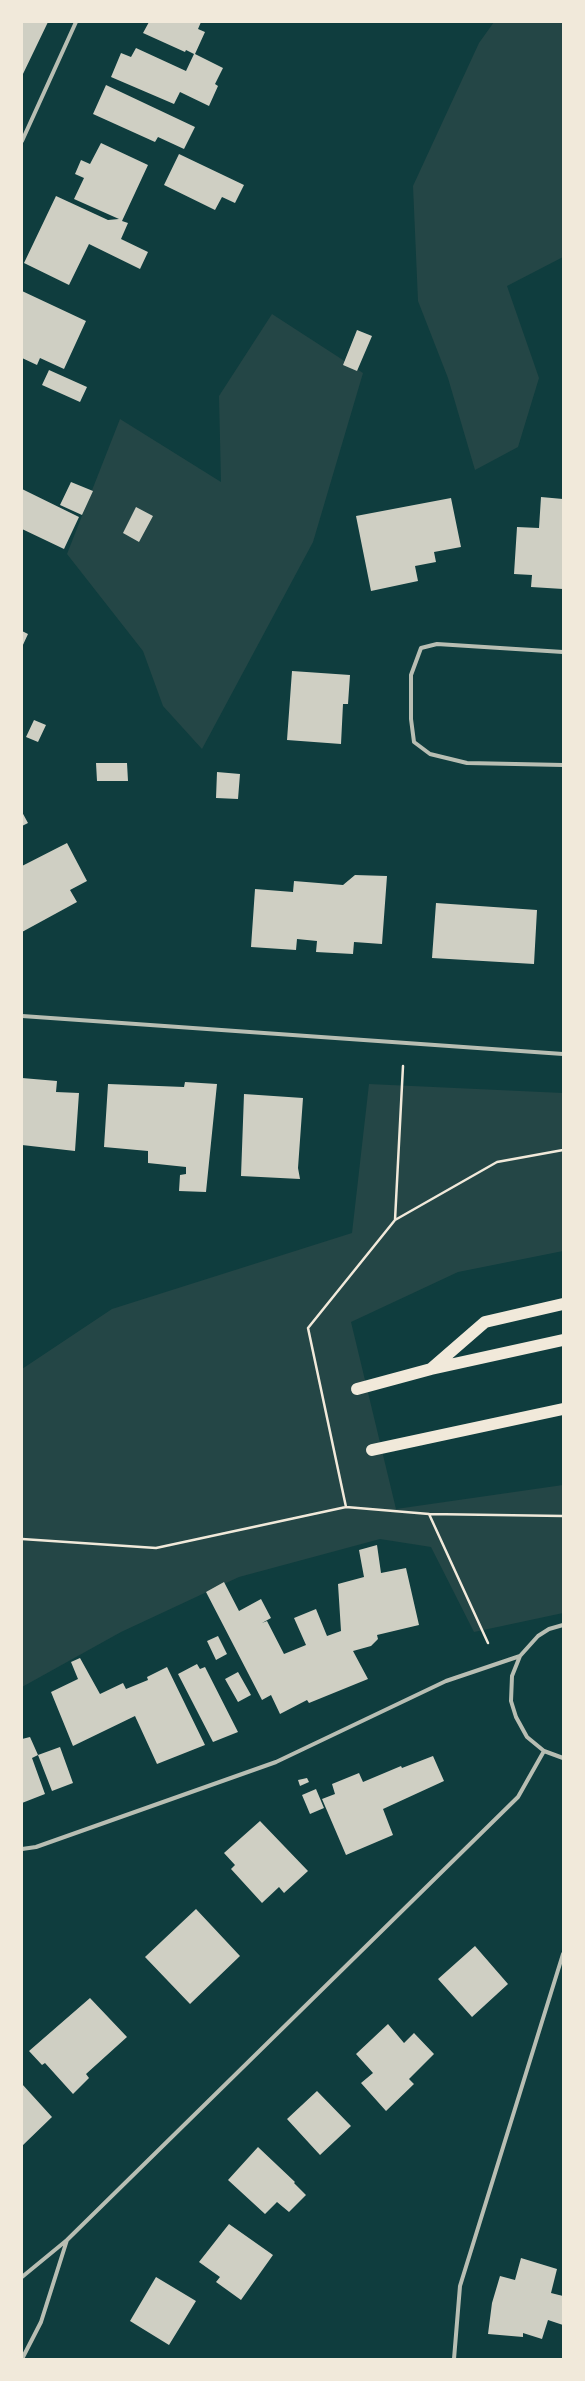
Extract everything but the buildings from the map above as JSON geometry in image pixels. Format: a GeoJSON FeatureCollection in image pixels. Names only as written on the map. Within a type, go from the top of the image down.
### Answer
{"type":"FeatureCollection","features":[{"type":"Feature","properties":{"kind":"highway"},"geometry":{"type":"LineString","coordinates":[[431,1369],[485,1322],[563,1304]]}},
{"type":"Feature","properties":{"kind":"highway"},"geometry":{"type":"LineString","coordinates":[[357,1389],[431,1369],[563,1340]]}},
{"type":"Feature","properties":{"kind":"highway"},"geometry":{"type":"LineString","coordinates":[[372,1450],[563,1409]]}},
{"type":"Feature","properties":{"kind":"street"},"geometry":{"type":"LineString","coordinates":[[22,141],[76,22]]}},
{"type":"Feature","properties":{"kind":"street"},"geometry":{"type":"LineString","coordinates":[[563,652],[437,644],[421,648],[411,675],[414,742],[430,754],[467,763],[563,765]]}},
{"type":"Feature","properties":{"kind":"street"},"geometry":{"type":"LineString","coordinates":[[22,1016],[563,1054]]}},
{"type":"Feature","properties":{"kind":"street"},"geometry":{"type":"LineString","coordinates":[[563,1625],[549,1629],[538,1636],[520,1656],[512,1676],[511,1701],[516,1717],[528,1737],[544,1751],[563,1758]]}},
{"type":"Feature","properties":{"kind":"street"},"geometry":{"type":"LineString","coordinates":[[22,1849],[36,1847],[276,1762],[446,1681],[520,1656]]}},
{"type":"Feature","properties":{"kind":"street"},"geometry":{"type":"LineString","coordinates":[[22,2277],[67,2240],[518,1797],[544,1751]]}},
{"type":"Feature","properties":{"kind":"street"},"geometry":{"type":"LineString","coordinates":[[454,2359],[460,2286],[563,1954]]}},
{"type":"Feature","properties":{"kind":"street"},"geometry":{"type":"LineString","coordinates":[[22,2359],[41,2322],[67,2240]]}},
{"type":"Feature","properties":{"kind":"path"},"geometry":{"type":"LineString","coordinates":[[395,1220],[405,1043]]}},
{"type":"Feature","properties":{"kind":"path"},"geometry":{"type":"LineString","coordinates":[[346,1507],[308,1328],[395,1220],[497,1162],[563,1150]]}},
{"type":"Feature","properties":{"kind":"path"},"geometry":{"type":"LineString","coordinates":[[22,1539],[156,1548],[346,1507],[429,1514],[563,1516]]}},
{"type":"Feature","properties":{"kind":"path"},"geometry":{"type":"LineString","coordinates":[[429,1514],[498,1663]]}},
{"type":"Feature","properties":{"kind":"shaded area"},"geometry":{"type":"Polygon","coordinates":[[[494,22],[563,22],[563,257],[507,286],[539,378],[518,447],[475,470],[448,378],[418,301],[413,186],[479,43],[494,22]]]}},
{"type":"Feature","properties":{"kind":"shaded area"},"geometry":{"type":"Polygon","coordinates":[[[272,314],[363,373],[313,542],[202,749],[163,706],[143,651],[67,554],[120,419],[221,482],[219,396],[272,314]]]}},
{"type":"Feature","properties":{"kind":"shaded area"},"geometry":{"type":"Polygon","coordinates":[[[369,1084],[563,1093],[563,1251],[458,1272],[351,1322],[396,1509],[563,1485],[563,1613],[474,1632],[431,1547],[380,1539],[239,1577],[121,1632],[22,1687],[22,1369],[112,1309],[352,1233],[369,1084]]]}}]}
